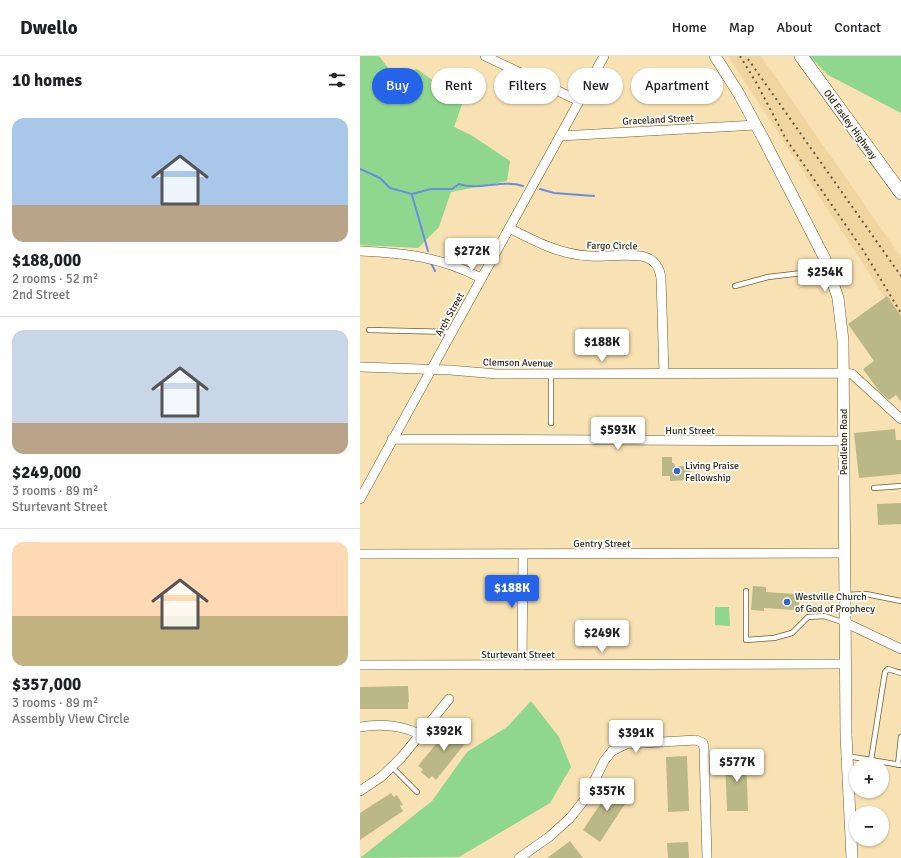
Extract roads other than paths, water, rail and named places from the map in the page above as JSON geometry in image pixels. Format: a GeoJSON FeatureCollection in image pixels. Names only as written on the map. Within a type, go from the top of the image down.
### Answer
{"type":"FeatureCollection","features":[{"type":"Feature","properties":{"kind":"main road","name":"Old Easley Highway"},"geometry":{"type":"LineString","coordinates":[[801,56],[901,193]]}},
{"type":"Feature","properties":{"kind":"street"},"geometry":{"type":"LineString","coordinates":[[485,56],[568,96]]}},
{"type":"Feature","properties":{"kind":"street","name":"Arch Street"},"geometry":{"type":"LineString","coordinates":[[597,68],[604,56]]}},
{"type":"Feature","properties":{"kind":"street","name":"Pendleton Road"},"geometry":{"type":"LineString","coordinates":[[715,56],[756,125],[814,236],[829,269],[838,298],[841,317],[843,373],[846,623],[845,664],[847,756],[852,858]]}},
{"type":"Feature","properties":{"kind":"street","name":"Arch Street"},"geometry":{"type":"LineString","coordinates":[[360,499],[577,104]]}},
{"type":"Feature","properties":{"kind":"street","name":"Graceland Street"},"geometry":{"type":"LineString","coordinates":[[560,136],[756,125]]}},
{"type":"Feature","properties":{"kind":"street","name":"Fargo Circle"},"geometry":{"type":"LineString","coordinates":[[509,228],[565,252],[589,256],[641,256],[654,263],[659,269],[661,278],[664,373]]}},
{"type":"Feature","properties":{"kind":"street"},"geometry":{"type":"LineString","coordinates":[[360,251],[391,252],[435,259],[481,278]]}},
{"type":"Feature","properties":{"kind":"street","name":"Clemson Avenue"},"geometry":{"type":"LineString","coordinates":[[360,367],[431,369],[497,374],[843,373]]}},
{"type":"Feature","properties":{"kind":"street"},"geometry":{"type":"LineString","coordinates":[[843,373],[852,374],[901,419]]}},
{"type":"Feature","properties":{"kind":"street","name":"Hunt Street"},"geometry":{"type":"LineString","coordinates":[[392,440],[843,441]]}},
{"type":"Feature","properties":{"kind":"street","name":"Gentry Street"},"geometry":{"type":"LineString","coordinates":[[360,554],[844,553]]}},
{"type":"Feature","properties":{"kind":"street"},"geometry":{"type":"LineString","coordinates":[[522,665],[523,554]]}},
{"type":"Feature","properties":{"kind":"street"},"geometry":{"type":"LineString","coordinates":[[846,623],[901,649]]}},
{"type":"Feature","properties":{"kind":"street","name":"Sturtevant Street"},"geometry":{"type":"LineString","coordinates":[[360,665],[845,664]]}},
{"type":"Feature","properties":{"kind":"street"},"geometry":{"type":"LineString","coordinates":[[360,791],[381,777],[392,766],[449,698]]}},
{"type":"Feature","properties":{"kind":"street"},"geometry":{"type":"LineString","coordinates":[[360,726],[376,724],[401,726],[420,734]]}},
{"type":"Feature","properties":{"kind":"street"},"geometry":{"type":"LineString","coordinates":[[519,858],[549,837],[570,818],[586,798],[604,761],[612,751],[626,744],[696,740],[703,743],[704,748],[707,858]]}},
{"type":"Feature","properties":{"kind":"lane"},"geometry":{"type":"LineString","coordinates":[[734,286],[768,277],[829,269]]}},
{"type":"Feature","properties":{"kind":"lane"},"geometry":{"type":"LineString","coordinates":[[369,330],[452,332]]}},
{"type":"Feature","properties":{"kind":"lane"},"geometry":{"type":"LineString","coordinates":[[551,374],[551,424]]}},
{"type":"Feature","properties":{"kind":"lane"},"geometry":{"type":"LineString","coordinates":[[874,488],[901,486]]}},
{"type":"Feature","properties":{"kind":"lane"},"geometry":{"type":"LineString","coordinates":[[746,591],[746,640],[774,638],[792,633],[808,617],[824,616],[846,623]]}},
{"type":"Feature","properties":{"kind":"lane"},"geometry":{"type":"LineString","coordinates":[[845,595],[866,594],[901,601]]}},
{"type":"Feature","properties":{"kind":"lane"},"geometry":{"type":"LineString","coordinates":[[871,758],[885,672],[888,669],[901,673]]}},
{"type":"Feature","properties":{"kind":"lane"},"geometry":{"type":"LineString","coordinates":[[889,763],[900,765],[901,737]]}},
{"type":"Feature","properties":{"kind":"lane"},"geometry":{"type":"LineString","coordinates":[[847,756],[859,758]]}},
{"type":"Feature","properties":{"kind":"lane"},"geometry":{"type":"LineString","coordinates":[[392,766],[417,792]]}},
{"type":"Feature","properties":{"kind":"waterway"},"geometry":{"type":"LineString","coordinates":[[360,169],[380,178],[390,188],[412,194],[431,189],[452,189],[459,184],[467,186],[507,184],[523,186]]}},
{"type":"Feature","properties":{"kind":"waterway"},"geometry":{"type":"LineString","coordinates":[[540,189],[554,193],[594,196]]}},
{"type":"Feature","properties":{"kind":"waterway"},"geometry":{"type":"LineString","coordinates":[[412,195],[428,251]]}},
{"type":"Feature","properties":{"kind":"waterway"},"geometry":{"type":"LineString","coordinates":[[431,263],[435,271]]}},
{"type":"Feature","properties":{"kind":"railway"},"geometry":{"type":"LineString","coordinates":[[740,56],[757,84],[786,139],[863,250],[901,313]]}},
{"type":"Feature","properties":{"kind":"railway"},"geometry":{"type":"LineString","coordinates":[[748,59],[901,276]]}},
{"type":"Feature","properties":{"kind":"place","name":"Living Praise Fellowship"},"geometry":{"type":"Point","coordinates":[677,471]}},
{"type":"Feature","properties":{"kind":"place","name":"Westville Church of God of Prophecy"},"geometry":{"type":"Point","coordinates":[787,602]}}]}
